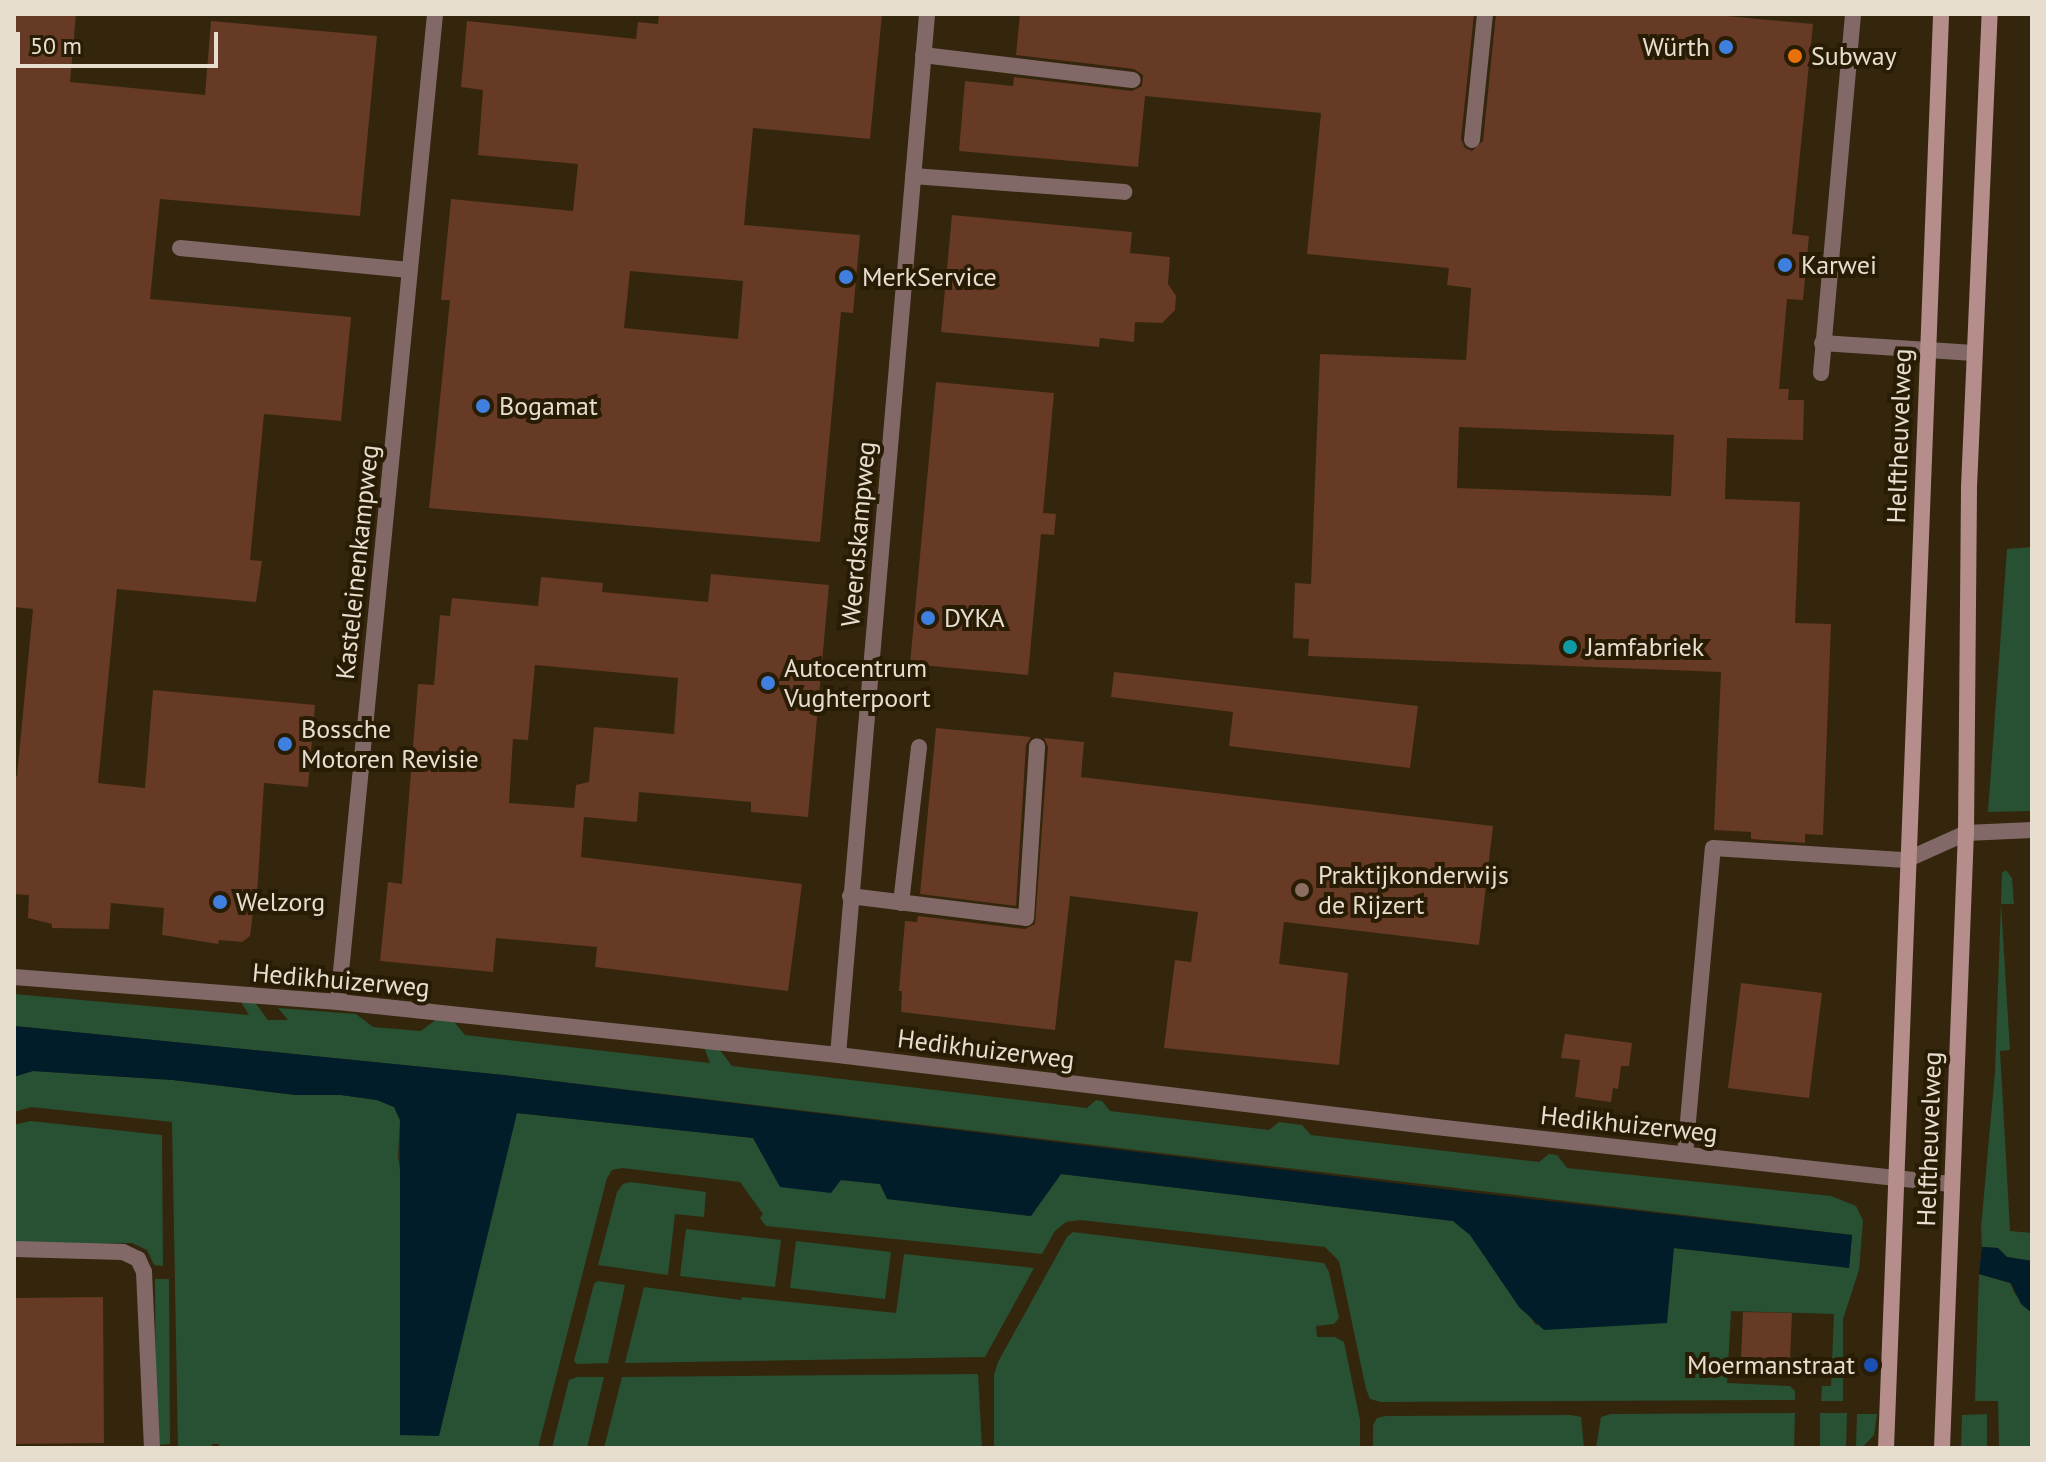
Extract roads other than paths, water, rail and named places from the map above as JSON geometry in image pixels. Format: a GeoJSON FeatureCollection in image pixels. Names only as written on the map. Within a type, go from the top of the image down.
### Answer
{"type":"FeatureCollection","features":[{"type":"Feature","properties":{"kind":"main road","name":"Helftheuvelweg"},"geometry":{"type":"LineString","coordinates":[[1886,1448],[1906,860],[1941,14]]}},
{"type":"Feature","properties":{"kind":"main road","name":"Helftheuvelweg"},"geometry":{"type":"LineString","coordinates":[[1942,1448],[1966,833],[1969,487],[1990,14]]}},
{"type":"Feature","properties":{"kind":"street","name":"Kasteleinenkampweg"},"geometry":{"type":"LineString","coordinates":[[338,1002],[435,14]]}},
{"type":"Feature","properties":{"kind":"street","name":"Weerdskampweg"},"geometry":{"type":"LineString","coordinates":[[838,1055],[927,14]]}},
{"type":"Feature","properties":{"kind":"street"},"geometry":{"type":"LineString","coordinates":[[1472,140],[1485,14]]}},
{"type":"Feature","properties":{"kind":"street"},"geometry":{"type":"LineString","coordinates":[[1821,373],[1853,14]]}},
{"type":"Feature","properties":{"kind":"street"},"geometry":{"type":"LineString","coordinates":[[923,55],[1133,80]]}},
{"type":"Feature","properties":{"kind":"street"},"geometry":{"type":"LineString","coordinates":[[913,176],[1124,192]]}},
{"type":"Feature","properties":{"kind":"street"},"geometry":{"type":"LineString","coordinates":[[180,248],[409,270]]}},
{"type":"Feature","properties":{"kind":"street"},"geometry":{"type":"LineString","coordinates":[[1822,343],[1974,353]]}},
{"type":"Feature","properties":{"kind":"street"},"geometry":{"type":"LineString","coordinates":[[850,896],[1026,918],[1037,746]]}},
{"type":"Feature","properties":{"kind":"street"},"geometry":{"type":"LineString","coordinates":[[901,903],[919,747]]}},
{"type":"Feature","properties":{"kind":"street"},"geometry":{"type":"LineString","coordinates":[[1685,1154],[1713,848],[1906,860],[1966,833],[2032,830]]}},
{"type":"Feature","properties":{"kind":"street","name":"Hedikhuizerweg"},"geometry":{"type":"LineString","coordinates":[[14,977],[338,1002],[838,1055],[1950,1184]]}},
{"type":"Feature","properties":{"kind":"street"},"geometry":{"type":"LineString","coordinates":[[14,1249],[123,1252],[138,1259],[144,1272],[152,1448]]}},
{"type":"Feature","properties":{"kind":"water"},"geometry":{"type":"Polygon","coordinates":[[[14,1026],[503,1075],[1476,1193],[1852,1235],[1849,1268],[1674,1248],[1667,1323],[1544,1330],[1519,1307],[1470,1235],[1453,1221],[1061,1174],[1031,1216],[887,1199],[880,1184],[841,1180],[831,1193],[780,1187],[753,1138],[517,1113],[439,1436],[400,1435],[400,1120],[394,1107],[377,1100],[341,1095],[296,1095],[173,1080],[33,1071],[14,1077],[14,1026]]]}},
{"type":"Feature","properties":{"kind":"water"},"geometry":{"type":"Polygon","coordinates":[[[1982,1247],[1998,1248],[2007,1257],[2032,1261],[2032,1313],[2021,1304],[2011,1283],[1979,1274],[1982,1247]]]}},
{"type":"Feature","properties":{"kind":"place","name":"Würth"},"geometry":{"type":"Point","coordinates":[1726,47]}},
{"type":"Feature","properties":{"kind":"place","name":"Subway"},"geometry":{"type":"Point","coordinates":[1795,56]}},
{"type":"Feature","properties":{"kind":"place","name":"Karwei"},"geometry":{"type":"Point","coordinates":[1785,265]}},
{"type":"Feature","properties":{"kind":"place","name":"MerkService"},"geometry":{"type":"Point","coordinates":[846,277]}},
{"type":"Feature","properties":{"kind":"place","name":"Bogamat"},"geometry":{"type":"Point","coordinates":[483,406]}},
{"type":"Feature","properties":{"kind":"place","name":"DYKA"},"geometry":{"type":"Point","coordinates":[928,618]}},
{"type":"Feature","properties":{"kind":"place","name":"Jamfabriek"},"geometry":{"type":"Point","coordinates":[1570,647]}},
{"type":"Feature","properties":{"kind":"place","name":"Autocentrum Vughterpoort"},"geometry":{"type":"Point","coordinates":[768,683]}},
{"type":"Feature","properties":{"kind":"place","name":"Bossche Motoren Revisie"},"geometry":{"type":"Point","coordinates":[285,744]}},
{"type":"Feature","properties":{"kind":"place","name":"Praktijkonderwijs de Rijzert"},"geometry":{"type":"Point","coordinates":[1302,890]}},
{"type":"Feature","properties":{"kind":"place","name":"Welzorg"},"geometry":{"type":"Point","coordinates":[220,902]}},
{"type":"Feature","properties":{"kind":"place","name":"Moermanstraat"},"geometry":{"type":"Point","coordinates":[1871,1365]}}]}
